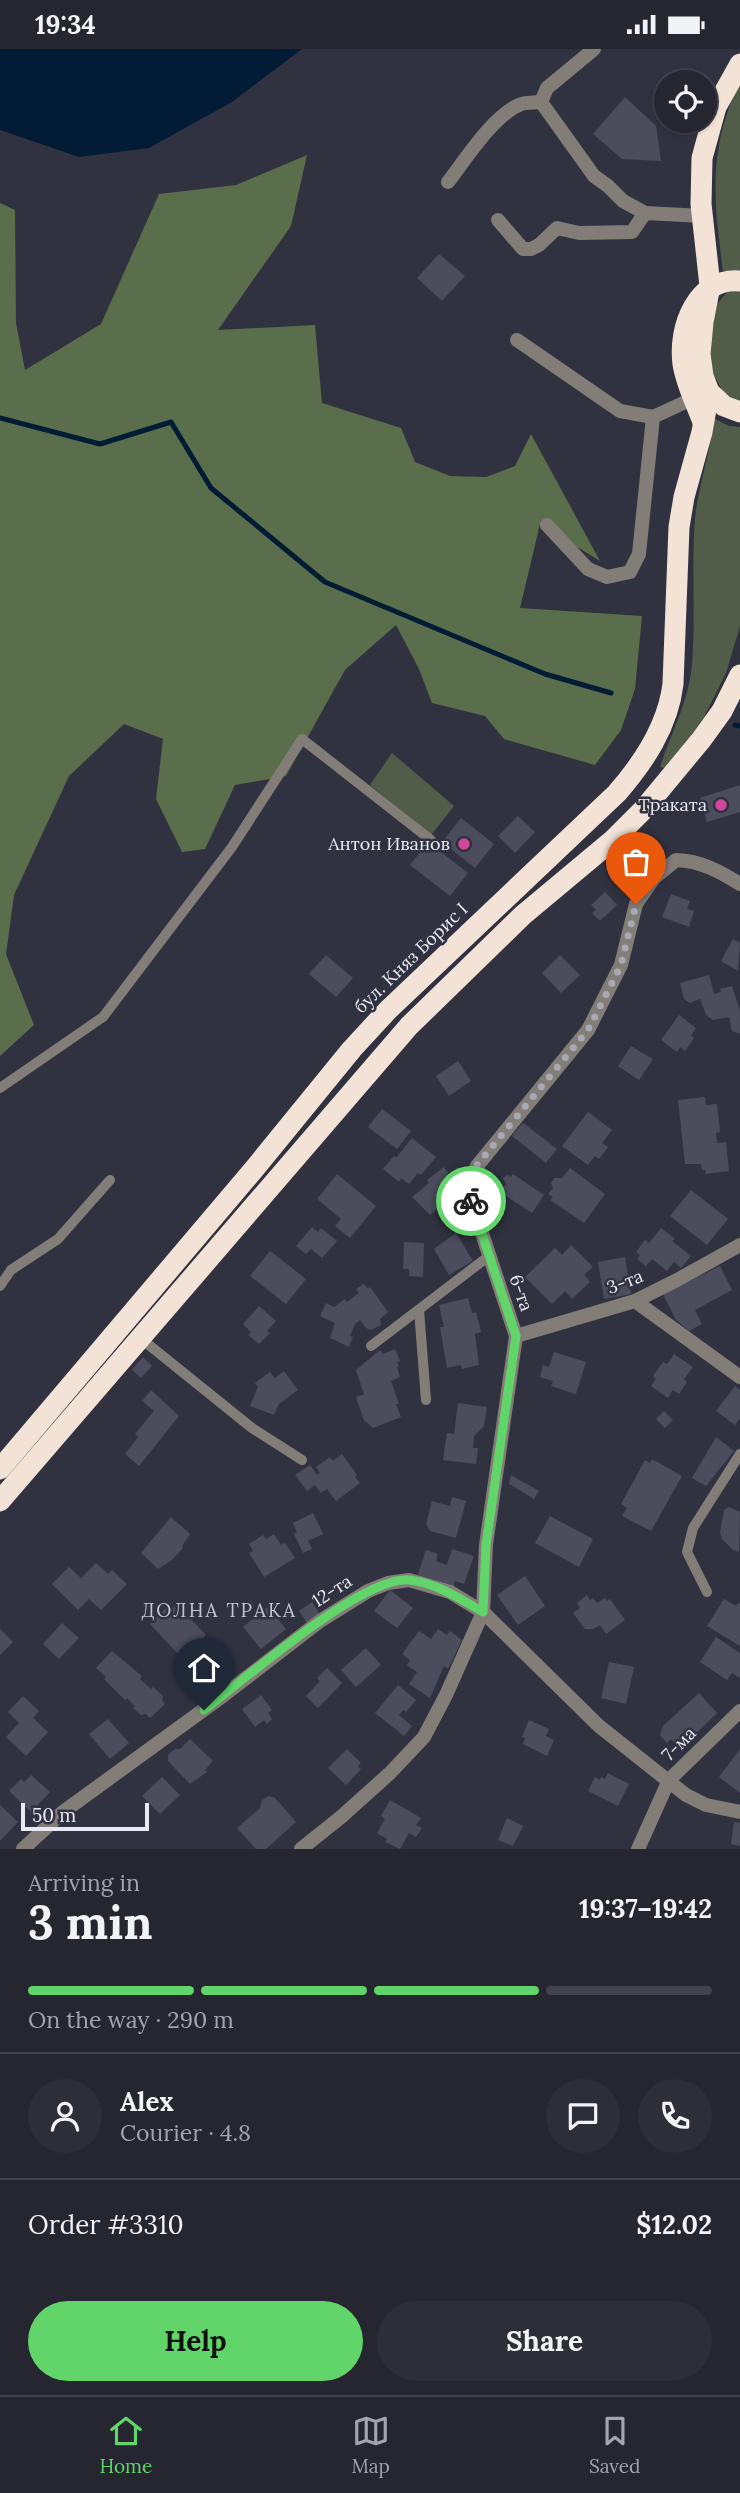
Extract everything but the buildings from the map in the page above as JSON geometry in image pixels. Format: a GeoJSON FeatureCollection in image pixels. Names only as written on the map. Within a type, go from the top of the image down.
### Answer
{"type":"FeatureCollection","features":[{"type":"Feature","properties":{"kind":"highway"},"geometry":{"type":"LineString","coordinates":[[710,286],[700,178],[716,107],[740,64]]}},
{"type":"Feature","properties":{"kind":"highway"},"geometry":{"type":"LineString","coordinates":[[740,281],[723,281],[710,286],[695,305],[683,342],[683,364],[701,395],[740,412]]}},
{"type":"Feature","properties":{"kind":"highway","name":"бул. Княз Борис I"},"geometry":{"type":"LineString","coordinates":[[0,1469],[361,1039],[388,1010],[617,793],[646,757],[671,702],[675,667],[679,527],[703,422],[701,395]]}},
{"type":"Feature","properties":{"kind":"highway"},"geometry":{"type":"LineString","coordinates":[[0,1501],[409,1026],[523,915],[614,839],[643,810],[722,711],[740,675]]}},
{"type":"Feature","properties":{"kind":"street"},"geometry":{"type":"LineString","coordinates":[[541,102],[547,88],[594,49]]}},
{"type":"Feature","properties":{"kind":"street"},"geometry":{"type":"LineString","coordinates":[[448,183],[479,141],[506,113],[520,104],[541,102]]}},
{"type":"Feature","properties":{"kind":"street"},"geometry":{"type":"LineString","coordinates":[[541,102],[594,176],[623,201],[645,212],[703,216]]}},
{"type":"Feature","properties":{"kind":"street"},"geometry":{"type":"LineString","coordinates":[[498,220],[523,249],[531,249],[557,228],[579,233],[632,232],[645,212]]}},
{"type":"Feature","properties":{"kind":"street"},"geometry":{"type":"LineString","coordinates":[[517,340],[620,411],[653,417],[701,395]]}},
{"type":"Feature","properties":{"kind":"street"},"geometry":{"type":"LineString","coordinates":[[547,525],[589,569],[607,577],[630,572],[639,554],[653,417]]}},
{"type":"Feature","properties":{"kind":"street","name":"6-та"},"geometry":{"type":"LineString","coordinates":[[301,1849],[390,1773],[424,1737],[483,1612],[486,1545],[516,1336],[469,1194],[477,1165],[588,1030],[621,965],[636,904],[654,878],[676,860],[693,860],[714,868],[740,884]]}},
{"type":"Feature","properties":{"kind":"street","name":"3-та"},"geometry":{"type":"LineString","coordinates":[[516,1336],[635,1301],[740,1245]]}},
{"type":"Feature","properties":{"kind":"street"},"geometry":{"type":"LineString","coordinates":[[635,1301],[740,1377]]}},
{"type":"Feature","properties":{"kind":"street","name":"12-та"},"geometry":{"type":"LineString","coordinates":[[23,1849],[63,1812],[224,1695],[320,1621],[368,1591],[388,1583],[409,1580],[450,1593],[483,1612],[598,1726],[686,1795],[706,1805],[740,1812]]}},
{"type":"Feature","properties":{"kind":"street","name":"7-ма"},"geometry":{"type":"LineString","coordinates":[[638,1849],[669,1780],[740,1711]]}},
{"type":"Feature","properties":{"kind":"lane"},"geometry":{"type":"LineString","coordinates":[[0,1088],[103,1017],[232,847],[302,739],[431,840]]}},
{"type":"Feature","properties":{"kind":"lane"},"geometry":{"type":"LineString","coordinates":[[0,1286],[11,1270],[58,1239],[110,1181]]}},
{"type":"Feature","properties":{"kind":"lane"},"geometry":{"type":"LineString","coordinates":[[371,1346],[489,1256]]}},
{"type":"Feature","properties":{"kind":"lane"},"geometry":{"type":"LineString","coordinates":[[419,1310],[426,1401]]}},
{"type":"Feature","properties":{"kind":"lane"},"geometry":{"type":"LineString","coordinates":[[139,1337],[251,1428],[302,1460]]}},
{"type":"Feature","properties":{"kind":"lane"},"geometry":{"type":"LineString","coordinates":[[707,1592],[687,1552],[693,1528],[740,1454]]}},
{"type":"Feature","properties":{"kind":"green space"},"geometry":{"type":"Polygon","coordinates":[[[740,79],[740,270],[723,271],[716,211],[716,167],[724,124],[740,79]]]}},
{"type":"Feature","properties":{"kind":"green space"},"geometry":{"type":"Polygon","coordinates":[[[307,155],[291,226],[218,330],[315,325],[322,403],[401,428],[415,462],[450,476],[486,477],[515,466],[531,434],[600,561],[540,524],[520,608],[642,616],[635,689],[621,730],[595,765],[504,739],[485,716],[432,703],[419,669],[396,625],[345,670],[286,776],[235,785],[205,849],[182,852],[156,799],[163,739],[124,724],[69,776],[14,895],[6,954],[34,1025],[0,1056],[0,203],[15,210],[16,323],[25,370],[101,324],[159,194],[236,185],[307,155]]]}},
{"type":"Feature","properties":{"kind":"green space"},"geometry":{"type":"Polygon","coordinates":[[[740,290],[740,401],[737,401],[723,392],[714,375],[707,347],[717,304],[728,291],[740,290]]]}},
{"type":"Feature","properties":{"kind":"green space"},"geometry":{"type":"Polygon","coordinates":[[[713,418],[729,426],[740,427],[740,626],[726,673],[704,717],[682,749],[664,768],[660,767],[683,704],[692,664],[695,519],[713,418]]]}},
{"type":"Feature","properties":{"kind":"green space"},"geometry":{"type":"Polygon","coordinates":[[[392,753],[454,806],[431,835],[370,785],[392,753]]]}},
{"type":"Feature","properties":{"kind":"water"},"geometry":{"type":"Polygon","coordinates":[[[0,49],[302,49],[232,102],[149,148],[79,157],[0,130],[0,49]]]}},
{"type":"Feature","properties":{"kind":"waterway"},"geometry":{"type":"LineString","coordinates":[[0,418],[100,444],[171,422],[211,488],[325,582],[545,674],[611,693]]}},
{"type":"Feature","properties":{"kind":"waterway"},"geometry":{"type":"LineString","coordinates":[[735,725],[740,726]]}},
{"type":"Feature","properties":{"kind":"way so far"},"geometry":{"type":"LineString","coordinates":[[471,1201],[469,1194],[477,1165],[588,1030],[621,965],[636,904]]}},
{"type":"Feature","properties":{"kind":"place","name":"Траката"},"geometry":{"type":"Point","coordinates":[721,805]}},
{"type":"Feature","properties":{"kind":"place","name":"Антон Иванов"},"geometry":{"type":"Point","coordinates":[464,844]}},
{"type":"Feature","properties":{"kind":"district","name":"ДОЛНА ТРАКА"},"geometry":{"type":"Point","coordinates":[219,1610]}},
{"type":"Feature","properties":{"kind":"route"},"geometry":{"type":"LineString","coordinates":[[204,1710],[320,1621],[368,1591],[388,1583],[409,1580],[450,1593],[483,1612],[486,1545],[516,1336],[471,1201]]}}]}
